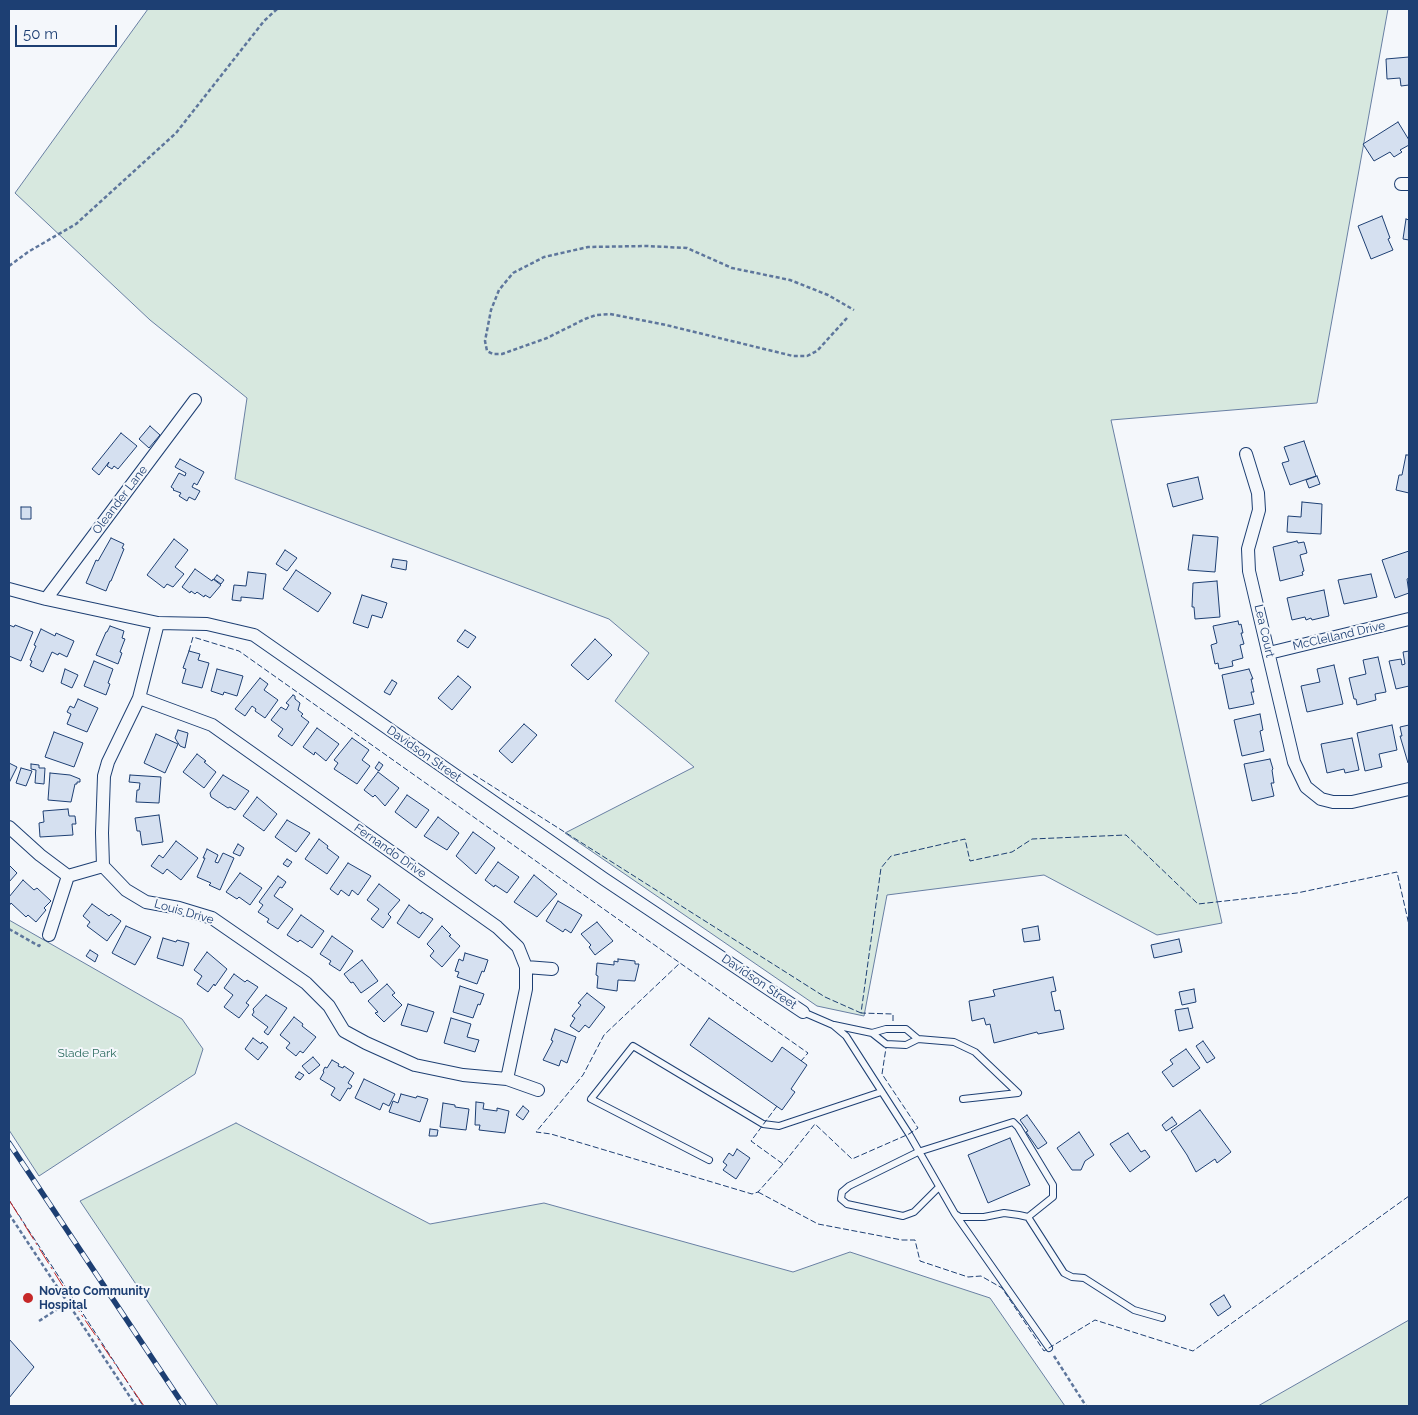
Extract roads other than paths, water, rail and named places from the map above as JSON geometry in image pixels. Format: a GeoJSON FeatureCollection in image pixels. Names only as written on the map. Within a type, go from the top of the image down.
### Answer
{"type":"FeatureCollection","features":[{"type":"Feature","properties":{"kind":"street","name":"Oleander Lane"},"geometry":{"type":"LineString","coordinates":[[46,599],[195,400]]}},
{"type":"Feature","properties":{"kind":"street","name":"Lea Court"},"geometry":{"type":"LineString","coordinates":[[1246,454],[1258,493],[1259,510],[1248,549],[1249,571],[1294,762],[1306,787],[1321,799],[1333,802],[1352,802],[1409,789]]}},
{"type":"Feature","properties":{"kind":"street","name":"Davidson Street"},"geometry":{"type":"LineString","coordinates":[[9,589],[46,599],[158,623],[206,624],[254,635],[604,879],[803,1012]]}},
{"type":"Feature","properties":{"kind":"street","name":"McClelland Drive"},"geometry":{"type":"LineString","coordinates":[[1269,653],[1409,619]]}},
{"type":"Feature","properties":{"kind":"street"},"geometry":{"type":"LineString","coordinates":[[68,876],[103,866],[104,776],[108,762],[139,698],[158,623]]}},
{"type":"Feature","properties":{"kind":"street","name":"Fernando Drive"},"geometry":{"type":"LineString","coordinates":[[139,698],[212,725],[498,927],[518,947],[526,967],[526,990],[507,1078]]}},
{"type":"Feature","properties":{"kind":"street"},"geometry":{"type":"LineString","coordinates":[[9,826],[68,876]]}},
{"type":"Feature","properties":{"kind":"street","name":"Louis Drive"},"geometry":{"type":"LineString","coordinates":[[103,866],[126,890],[146,902],[179,908],[212,918],[306,983],[328,1006],[344,1032],[415,1065],[463,1076],[507,1078],[538,1090]]}},
{"type":"Feature","properties":{"kind":"street"},"geometry":{"type":"LineString","coordinates":[[49,935],[68,876]]}},
{"type":"Feature","properties":{"kind":"street"},"geometry":{"type":"LineString","coordinates":[[526,967],[552,969]]}},
{"type":"Feature","properties":{"kind":"lane"},"geometry":{"type":"LineString","coordinates":[[803,1012],[833,1025],[872,1033],[886,1044],[906,1045],[918,1039],[954,1042],[975,1052],[1018,1093],[964,1099]]}},
{"type":"Feature","properties":{"kind":"lane"},"geometry":{"type":"LineString","coordinates":[[833,1025],[846,1036],[955,1214],[1049,1348]]}},
{"type":"Feature","properties":{"kind":"lane"},"geometry":{"type":"LineString","coordinates":[[872,1033],[886,1029],[906,1029],[918,1039]]}},
{"type":"Feature","properties":{"kind":"lane"},"geometry":{"type":"LineString","coordinates":[[709,1160],[590,1099],[633,1046],[763,1124],[779,1126],[881,1092]]}},
{"type":"Feature","properties":{"kind":"lane"},"geometry":{"type":"LineString","coordinates":[[939,1187],[914,1212],[903,1216],[847,1204],[841,1199],[842,1192],[849,1186],[918,1152],[1013,1122],[1018,1127],[1053,1185],[1053,1198],[1028,1217],[1004,1213],[984,1217],[960,1217],[955,1214]]}},
{"type":"Feature","properties":{"kind":"lane"},"geometry":{"type":"LineString","coordinates":[[1028,1217],[1064,1273],[1072,1277],[1084,1278],[1134,1310],[1162,1318]]}},
{"type":"Feature","properties":{"kind":"railway"},"geometry":{"type":"LineString","coordinates":[[9,1143],[184,1406]]}},
{"type":"Feature","properties":{"kind":"place","name":"Novato Community Hospital"},"geometry":{"type":"Point","coordinates":[28,1298]}},
{"type":"Feature","properties":{"kind":"park label","name":"Slade Park"},"geometry":{"type":"Point","coordinates":[87,1053]}}]}
